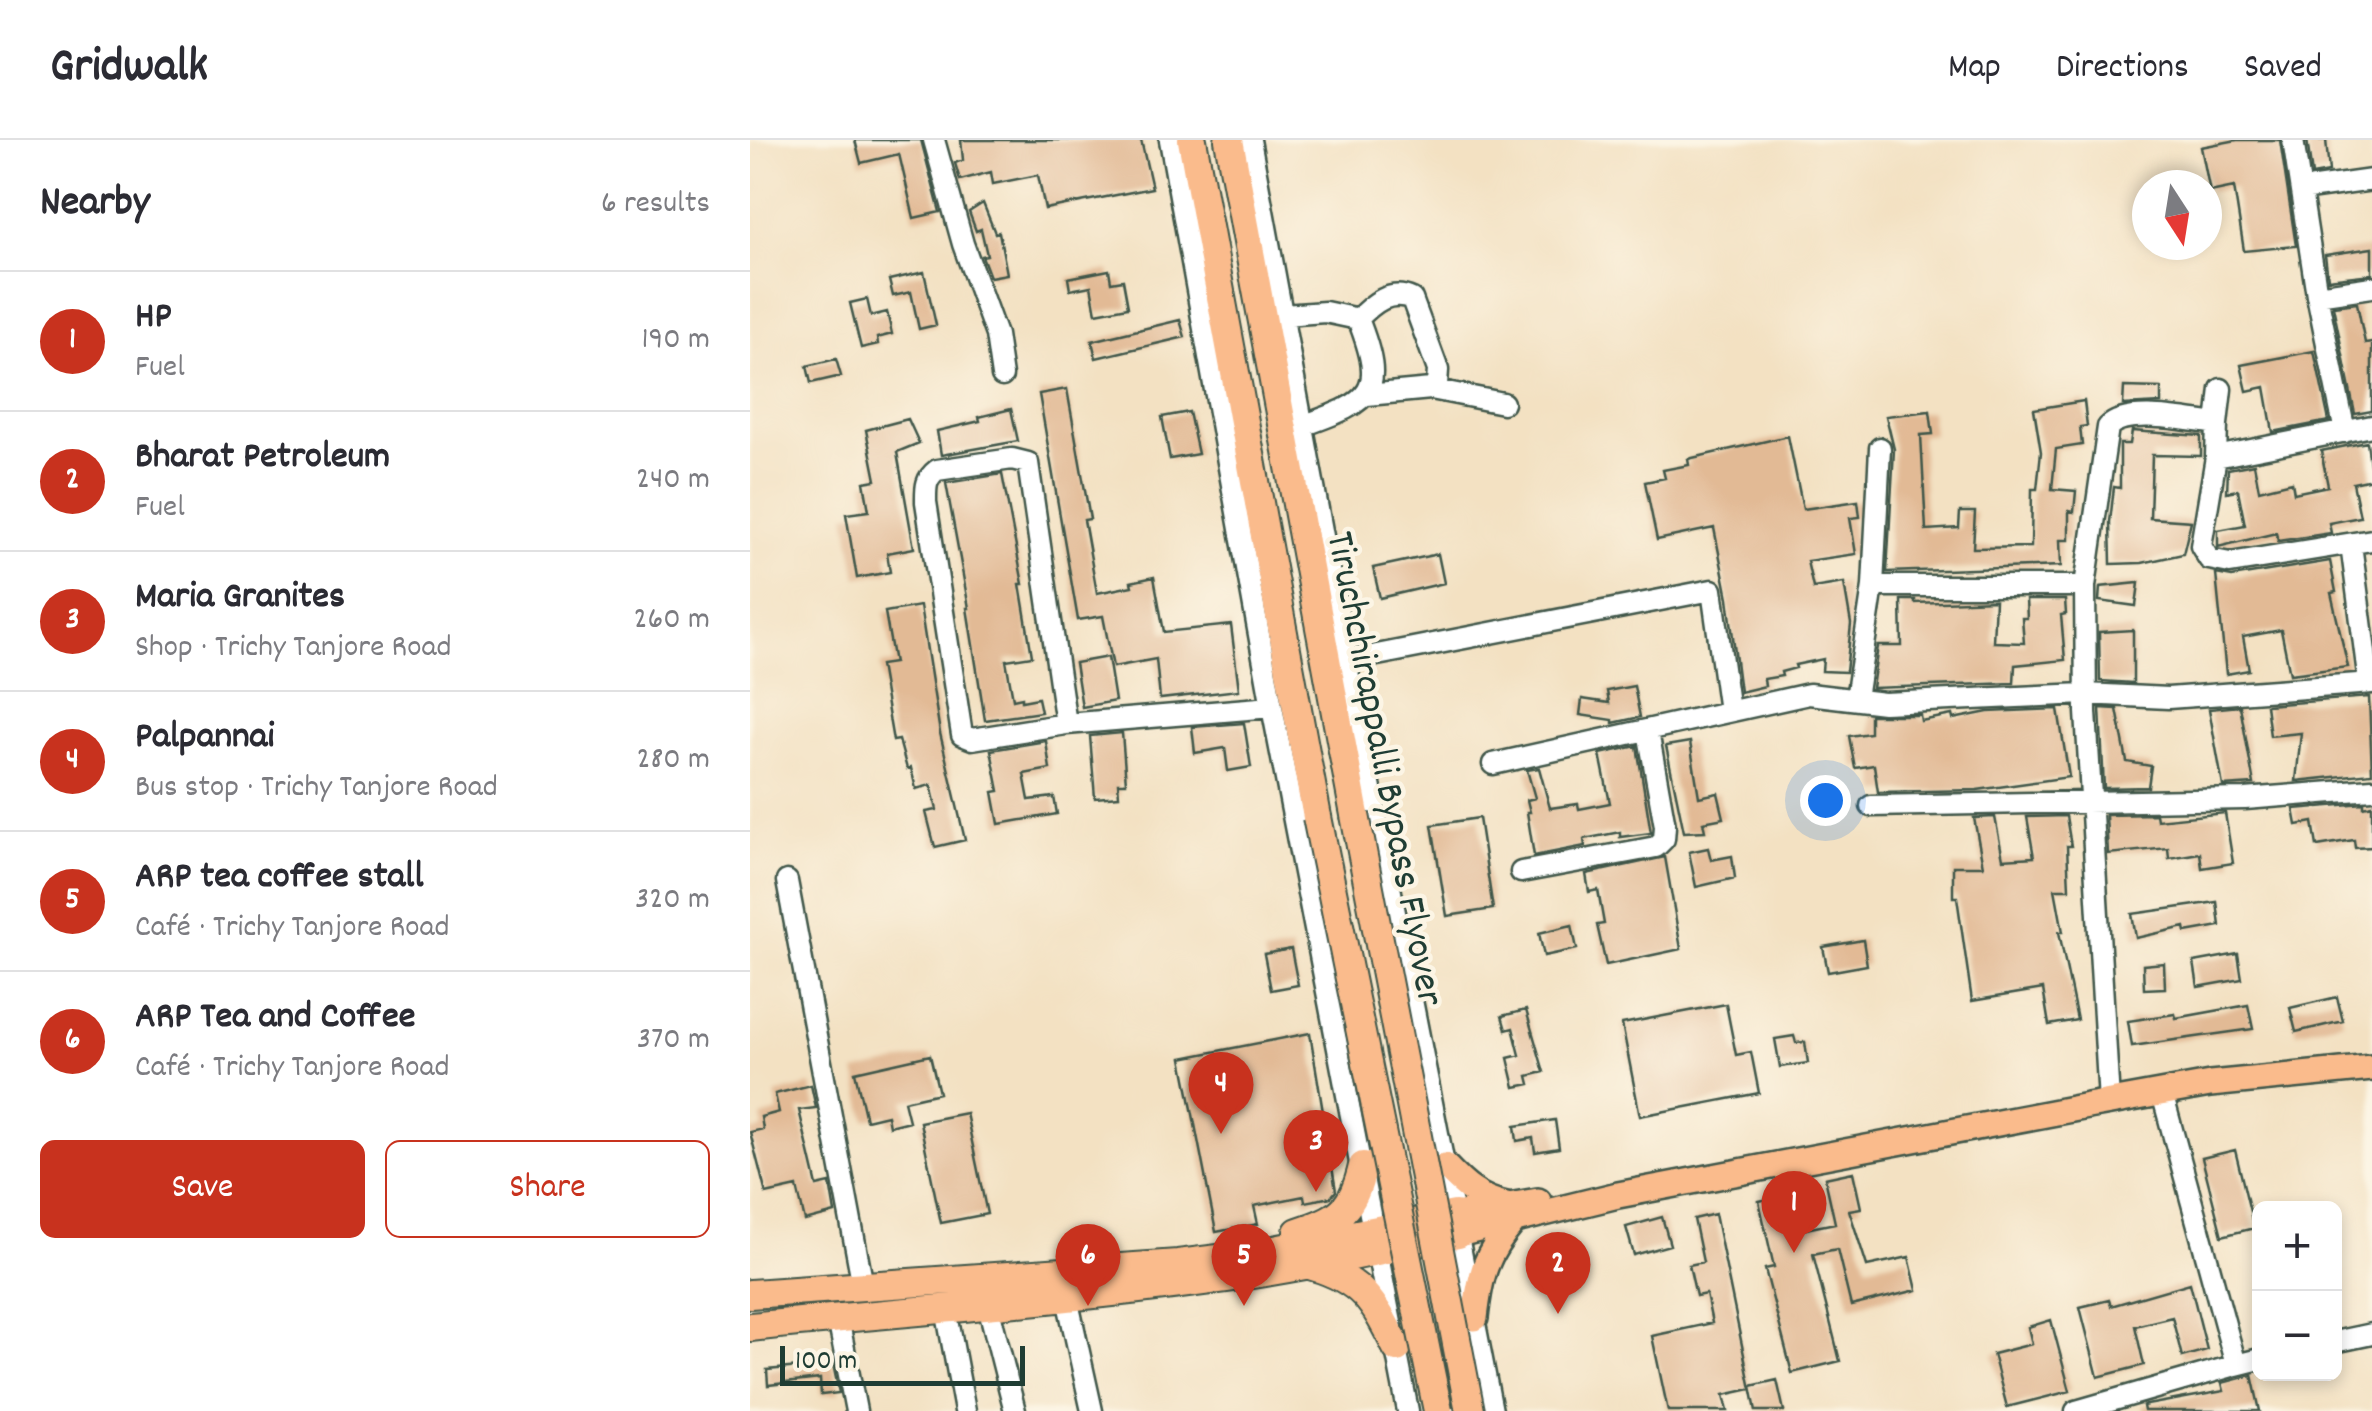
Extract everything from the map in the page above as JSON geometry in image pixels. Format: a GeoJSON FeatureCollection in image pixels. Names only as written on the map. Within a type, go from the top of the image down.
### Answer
{"type":"FeatureCollection","features":[{"type":"Feature","properties":{"kind":"highway","name":"Tiruchchirappalli Bypass Flyover"},"geometry":{"type":"LineString","coordinates":[[1244,141],[1355,815],[1470,1411]]}},
{"type":"Feature","properties":{"kind":"highway","name":"Tiruchchirappalli Bypass Flyover"},"geometry":{"type":"LineString","coordinates":[[1178,147],[1237,384],[1317,817],[1438,1411]]}},
{"type":"Feature","properties":{"kind":"highway"},"geometry":{"type":"LineString","coordinates":[[1243,1256],[1262,1240],[1325,1224],[1343,1213],[1358,1188],[1363,1166]]}},
{"type":"Feature","properties":{"kind":"highway"},"geometry":{"type":"LineString","coordinates":[[750,1294],[1178,1264],[1377,1241],[1456,1225]]}},
{"type":"Feature","properties":{"kind":"highway"},"geometry":{"type":"LineString","coordinates":[[750,1327],[1067,1298],[1310,1265],[1377,1241]]}},
{"type":"Feature","properties":{"kind":"highway"},"geometry":{"type":"LineString","coordinates":[[1310,1265],[1351,1280],[1371,1299],[1397,1348]]}},
{"type":"Feature","properties":{"kind":"main road"},"geometry":{"type":"LineString","coordinates":[[1456,1225],[2162,1092],[2372,1068]]}},
{"type":"Feature","properties":{"kind":"main road"},"geometry":{"type":"LineString","coordinates":[[1444,1166],[1472,1193],[1511,1213]]}},
{"type":"Feature","properties":{"kind":"main road"},"geometry":{"type":"LineString","coordinates":[[1475,1318],[1480,1278],[1511,1213]]}},
{"type":"Feature","properties":{"kind":"street"},"geometry":{"type":"LineString","coordinates":[[934,140],[996,335],[1002,376]]}},
{"type":"Feature","properties":{"kind":"street"},"geometry":{"type":"LineString","coordinates":[[2293,140],[2317,296],[2345,432]]}},
{"type":"Feature","properties":{"kind":"street"},"geometry":{"type":"LineString","coordinates":[[1244,141],[1305,426],[1346,661],[1492,1411]]}},
{"type":"Feature","properties":{"kind":"street"},"geometry":{"type":"LineString","coordinates":[[1178,147],[1272,706],[1408,1411]]}},
{"type":"Feature","properties":{"kind":"street"},"geometry":{"type":"LineString","coordinates":[[2301,190],[2372,180]]}},
{"type":"Feature","properties":{"kind":"street"},"geometry":{"type":"LineString","coordinates":[[2317,296],[2372,287]]}},
{"type":"Feature","properties":{"kind":"street"},"geometry":{"type":"LineString","coordinates":[[1358,319],[1372,304],[1390,296],[1412,299],[1438,370],[1438,384],[1431,389]]}},
{"type":"Feature","properties":{"kind":"street"},"geometry":{"type":"LineString","coordinates":[[1283,314],[1325,312],[1358,319]]}},
{"type":"Feature","properties":{"kind":"street"},"geometry":{"type":"LineString","coordinates":[[1305,426],[1352,408],[1367,394],[1372,362],[1358,319]]}},
{"type":"Feature","properties":{"kind":"street"},"geometry":{"type":"LineString","coordinates":[[1367,394],[1431,389],[1503,403]]}},
{"type":"Feature","properties":{"kind":"street"},"geometry":{"type":"LineString","coordinates":[[2221,390],[2216,457],[2201,546],[2209,558],[2230,563],[2372,540]]}},
{"type":"Feature","properties":{"kind":"street"},"geometry":{"type":"LineString","coordinates":[[2109,1102],[2091,802],[2085,586],[2108,427],[2116,419],[2131,416],[2217,424]]}},
{"type":"Feature","properties":{"kind":"street"},"geometry":{"type":"LineString","coordinates":[[2216,457],[2372,426]]}},
{"type":"Feature","properties":{"kind":"street"},"geometry":{"type":"LineString","coordinates":[[1856,698],[1873,586],[1880,448]]}},
{"type":"Feature","properties":{"kind":"street"},"geometry":{"type":"LineString","coordinates":[[1066,724],[1028,463],[1012,459],[937,470],[929,476],[926,502],[962,736],[972,740],[1066,724],[1272,706]]}},
{"type":"Feature","properties":{"kind":"street"},"geometry":{"type":"LineString","coordinates":[[1493,764],[1808,694],[1884,703],[2086,694],[2168,698],[2371,683],[2350,544]]}},
{"type":"Feature","properties":{"kind":"street"},"geometry":{"type":"LineString","coordinates":[[1873,586],[2085,586]]}},
{"type":"Feature","properties":{"kind":"street"},"geometry":{"type":"LineString","coordinates":[[1346,661],[1712,590],[1729,710]]}},
{"type":"Feature","properties":{"kind":"street"},"geometry":{"type":"LineString","coordinates":[[1521,872],[1656,848],[1664,838],[1665,826],[1648,731]]}},
{"type":"Feature","properties":{"kind":"street"},"geometry":{"type":"LineString","coordinates":[[1871,806],[2245,798],[2372,790]]}},
{"type":"Feature","properties":{"kind":"street"},"geometry":{"type":"LineString","coordinates":[[787,881],[863,1286]]}},
{"type":"Feature","properties":{"kind":"street"},"geometry":{"type":"LineString","coordinates":[[2162,1092],[2236,1365]]}},
{"type":"Feature","properties":{"kind":"street"},"geometry":{"type":"LineString","coordinates":[[1067,1298],[1092,1411]]}},
{"type":"Feature","properties":{"kind":"street"},"geometry":{"type":"LineString","coordinates":[[988,1305],[1016,1411]]}},
{"type":"Feature","properties":{"kind":"street"},"geometry":{"type":"LineString","coordinates":[[946,1308],[966,1411]]}},
{"type":"Feature","properties":{"kind":"street"},"geometry":{"type":"LineString","coordinates":[[838,1318],[856,1411]]}},
{"type":"Feature","properties":{"kind":"street"},"geometry":{"type":"LineString","coordinates":[[2342,1340],[2372,1334]]}},
{"type":"Feature","properties":{"kind":"street"},"geometry":{"type":"LineString","coordinates":[[2076,1411],[2252,1361]]}},
{"type":"Feature","properties":{"kind":"building"},"geometry":{"type":"Polygon","coordinates":[[[855,140],[921,140],[940,212],[914,218],[899,154],[861,163],[855,140]]]}},
{"type":"Feature","properties":{"kind":"building"},"geometry":{"type":"Polygon","coordinates":[[[961,140],[1141,140],[1152,188],[1045,209],[1038,175],[993,184],[991,172],[960,180],[955,163],[963,160],[961,140]]]}},
{"type":"Feature","properties":{"kind":"building"},"geometry":{"type":"Polygon","coordinates":[[[2237,140],[2280,140],[2296,246],[2244,251],[2234,187],[2222,190],[2222,170],[2206,170],[2201,147],[2237,140]]]}},
{"type":"Feature","properties":{"kind":"building"},"geometry":{"type":"Polygon","coordinates":[[[2307,140],[2326,140],[2329,172],[2312,175],[2307,140]]]}},
{"type":"Feature","properties":{"kind":"building"},"geometry":{"type":"Polygon","coordinates":[[[983,203],[995,233],[999,232],[1007,274],[990,277],[982,256],[987,255],[981,229],[976,231],[969,212],[983,203]]]}},
{"type":"Feature","properties":{"kind":"building"},"geometry":{"type":"Polygon","coordinates":[[[2372,248],[2372,274],[2328,279],[2325,255],[2372,248]]]}},
{"type":"Feature","properties":{"kind":"building"},"geometry":{"type":"Polygon","coordinates":[[[1109,270],[1111,282],[1123,280],[1128,307],[1096,313],[1091,286],[1070,290],[1068,278],[1109,270]]]}},
{"type":"Feature","properties":{"kind":"building"},"geometry":{"type":"Polygon","coordinates":[[[924,272],[936,325],[919,329],[911,292],[893,296],[889,280],[924,272]]]}},
{"type":"Feature","properties":{"kind":"building"},"geometry":{"type":"Polygon","coordinates":[[[867,299],[871,316],[887,312],[892,334],[877,338],[878,344],[861,348],[850,303],[867,299]]]}},
{"type":"Feature","properties":{"kind":"building"},"geometry":{"type":"Polygon","coordinates":[[[2357,303],[2365,343],[2372,342],[2372,411],[2355,414],[2333,306],[2357,303]]]}},
{"type":"Feature","properties":{"kind":"building"},"geometry":{"type":"Polygon","coordinates":[[[1180,320],[1185,337],[1096,358],[1092,341],[1180,320]]]}},
{"type":"Feature","properties":{"kind":"building"},"geometry":{"type":"Polygon","coordinates":[[[2314,351],[2329,421],[2273,432],[2265,387],[2247,391],[2241,365],[2314,351]]]}},
{"type":"Feature","properties":{"kind":"building"},"geometry":{"type":"Polygon","coordinates":[[[836,359],[841,376],[811,383],[807,366],[836,359]]]}},
{"type":"Feature","properties":{"kind":"building"},"geometry":{"type":"Polygon","coordinates":[[[2124,387],[2161,388],[2161,403],[2123,405],[2124,387]]]}},
{"type":"Feature","properties":{"kind":"building"},"geometry":{"type":"Polygon","coordinates":[[[1067,389],[1090,519],[1084,520],[1097,593],[1154,577],[1164,632],[1231,625],[1239,690],[1160,699],[1156,659],[1113,667],[1103,616],[1078,620],[1039,394],[1067,389]]]}},
{"type":"Feature","properties":{"kind":"building"},"geometry":{"type":"Polygon","coordinates":[[[2084,401],[2087,426],[2080,427],[2082,445],[2056,449],[2052,489],[2076,491],[2074,512],[2069,511],[2069,540],[2060,540],[2061,566],[1887,572],[1894,449],[1886,416],[1930,411],[1933,434],[1921,435],[1926,530],[1959,528],[1960,512],[1975,512],[1973,548],[2031,547],[2032,489],[2037,489],[2041,452],[2034,409],[2084,401]]]}},
{"type":"Feature","properties":{"kind":"building"},"geometry":{"type":"Polygon","coordinates":[[[1011,409],[1018,441],[941,455],[937,431],[1011,409]]]}},
{"type":"Feature","properties":{"kind":"building"},"geometry":{"type":"Polygon","coordinates":[[[1189,412],[1198,454],[1170,459],[1162,417],[1189,412]]]}},
{"type":"Feature","properties":{"kind":"building"},"geometry":{"type":"Polygon","coordinates":[[[908,419],[919,443],[897,452],[914,548],[887,553],[890,572],[857,578],[846,514],[869,511],[864,482],[876,480],[866,430],[908,419]]]}},
{"type":"Feature","properties":{"kind":"building"},"geometry":{"type":"Polygon","coordinates":[[[2132,431],[2201,436],[2201,456],[2152,455],[2150,518],[2191,521],[2183,554],[2142,563],[2111,564],[2110,522],[2114,487],[2120,488],[2120,444],[2130,444],[2132,431]]]}},
{"type":"Feature","properties":{"kind":"building"},"geometry":{"type":"Polygon","coordinates":[[[1788,436],[1803,509],[1858,501],[1860,517],[1850,518],[1856,554],[1807,561],[1813,588],[1844,583],[1851,624],[1846,672],[1822,671],[1823,659],[1795,665],[1796,668],[1781,672],[1782,676],[1764,679],[1765,686],[1740,692],[1714,528],[1657,540],[1645,482],[1665,478],[1663,470],[1689,465],[1688,459],[1788,436]]]}},
{"type":"Feature","properties":{"kind":"building"},"geometry":{"type":"Polygon","coordinates":[[[2367,442],[2372,479],[2353,483],[2360,517],[2329,523],[2331,533],[2278,541],[2276,533],[2218,547],[2218,530],[2245,525],[2238,490],[2227,492],[2228,469],[2254,464],[2259,490],[2292,482],[2294,493],[2328,486],[2321,451],[2367,442]]]}},
{"type":"Feature","properties":{"kind":"building"},"geometry":{"type":"Polygon","coordinates":[[[1002,474],[1032,656],[1006,660],[1013,699],[1038,698],[1041,712],[985,720],[946,483],[1002,474]]]}},
{"type":"Feature","properties":{"kind":"building"},"geometry":{"type":"Polygon","coordinates":[[[1438,554],[1444,583],[1380,598],[1373,568],[1438,554]]]}},
{"type":"Feature","properties":{"kind":"building"},"geometry":{"type":"Polygon","coordinates":[[[2330,561],[2336,592],[2331,593],[2348,667],[2290,674],[2281,630],[2243,637],[2249,670],[2226,674],[2216,574],[2232,577],[2330,561]]]}},
{"type":"Feature","properties":{"kind":"building"},"geometry":{"type":"Polygon","coordinates":[[[2139,583],[2136,606],[2099,601],[2100,587],[2139,583]]]}},
{"type":"Feature","properties":{"kind":"building"},"geometry":{"type":"Polygon","coordinates":[[[1901,600],[1995,600],[1993,642],[2024,643],[2022,618],[2027,618],[2026,600],[2065,600],[2066,614],[2061,615],[2065,660],[2015,665],[2014,683],[1872,688],[1878,646],[1902,646],[1901,600]]]}},
{"type":"Feature","properties":{"kind":"building"},"geometry":{"type":"Polygon","coordinates":[[[920,606],[940,733],[965,840],[935,847],[926,812],[937,810],[931,785],[916,789],[899,740],[893,741],[880,665],[894,663],[885,612],[920,606]]]}},
{"type":"Feature","properties":{"kind":"building"},"geometry":{"type":"Polygon","coordinates":[[[2133,630],[2133,683],[2100,681],[2099,632],[2133,630]]]}},
{"type":"Feature","properties":{"kind":"building"},"geometry":{"type":"Polygon","coordinates":[[[1108,657],[1115,701],[1082,707],[1075,663],[1108,657]]]}},
{"type":"Feature","properties":{"kind":"building"},"geometry":{"type":"Polygon","coordinates":[[[1634,686],[1640,717],[1613,723],[1580,715],[1582,699],[1609,703],[1607,691],[1634,686]]]}},
{"type":"Feature","properties":{"kind":"building"},"geometry":{"type":"Polygon","coordinates":[[[2369,697],[2372,773],[2296,781],[2301,733],[2270,736],[2266,705],[2369,697]]]}},
{"type":"Feature","properties":{"kind":"building"},"geometry":{"type":"Polygon","coordinates":[[[2240,706],[2254,784],[2223,786],[2209,709],[2240,706]]]}},
{"type":"Feature","properties":{"kind":"building"},"geometry":{"type":"Polygon","coordinates":[[[2100,708],[2117,709],[2127,762],[2151,766],[2148,787],[2104,788],[2100,708]]]}},
{"type":"Feature","properties":{"kind":"building"},"geometry":{"type":"Polygon","coordinates":[[[2058,709],[2069,777],[1977,790],[1878,792],[1874,765],[1855,768],[1849,736],[1870,733],[1870,715],[1920,715],[1921,721],[1952,715],[1953,719],[1988,712],[2058,709]]]}},
{"type":"Feature","properties":{"kind":"building"},"geometry":{"type":"Polygon","coordinates":[[[1244,723],[1251,767],[1228,771],[1225,748],[1195,753],[1192,727],[1244,723]]]}},
{"type":"Feature","properties":{"kind":"building"},"geometry":{"type":"Polygon","coordinates":[[[1122,733],[1126,783],[1118,783],[1119,796],[1095,798],[1090,736],[1122,733]]]}},
{"type":"Feature","properties":{"kind":"building"},"geometry":{"type":"Polygon","coordinates":[[[1046,741],[1050,769],[1024,774],[1029,800],[1054,797],[1057,814],[999,824],[993,792],[999,791],[991,750],[1046,741]]]}},
{"type":"Feature","properties":{"kind":"building"},"geometry":{"type":"Polygon","coordinates":[[[1690,742],[1699,797],[1718,793],[1724,818],[1703,822],[1705,831],[1684,832],[1666,746],[1690,742]]]}},
{"type":"Feature","properties":{"kind":"building"},"geometry":{"type":"Polygon","coordinates":[[[1637,746],[1651,833],[1620,837],[1620,832],[1584,839],[1585,846],[1534,856],[1527,800],[1535,798],[1527,770],[1539,768],[1550,808],[1578,804],[1579,809],[1610,803],[1600,754],[1637,746]]]}},
{"type":"Feature","properties":{"kind":"building"},"geometry":{"type":"Polygon","coordinates":[[[2364,803],[2364,807],[2372,805],[2372,847],[2355,848],[2354,840],[2317,846],[2313,822],[2297,825],[2294,809],[2364,803]]]}},
{"type":"Feature","properties":{"kind":"building"},"geometry":{"type":"Polygon","coordinates":[[[2225,813],[2233,863],[2202,868],[2200,853],[2169,858],[2168,848],[2108,854],[2106,815],[2156,814],[2157,820],[2225,813]]]}},
{"type":"Feature","properties":{"kind":"building"},"geometry":{"type":"Polygon","coordinates":[[[2066,816],[2071,846],[2067,846],[2069,889],[2055,889],[2063,932],[2059,932],[2077,1020],[2049,1025],[2043,989],[1972,1001],[1957,897],[1953,897],[1953,866],[1983,866],[1974,818],[1995,817],[2003,859],[2034,857],[2027,817],[2066,816]]]}},
{"type":"Feature","properties":{"kind":"building"},"geometry":{"type":"Polygon","coordinates":[[[1479,818],[1493,909],[1447,916],[1432,825],[1479,818]]]}},
{"type":"Feature","properties":{"kind":"building"},"geometry":{"type":"Polygon","coordinates":[[[1708,848],[1711,860],[1732,856],[1735,878],[1696,887],[1689,852],[1708,848]]]}},
{"type":"Feature","properties":{"kind":"building"},"geometry":{"type":"Polygon","coordinates":[[[1665,857],[1681,949],[1606,965],[1597,925],[1604,924],[1598,890],[1589,892],[1586,874],[1665,857]]]}},
{"type":"Feature","properties":{"kind":"building"},"geometry":{"type":"Polygon","coordinates":[[[2217,902],[2220,926],[2186,932],[2185,927],[2136,938],[2132,914],[2217,902]]]}},
{"type":"Feature","properties":{"kind":"building"},"geometry":{"type":"Polygon","coordinates":[[[1572,925],[1577,949],[1544,956],[1539,933],[1572,925]]]}},
{"type":"Feature","properties":{"kind":"building"},"geometry":{"type":"Polygon","coordinates":[[[1863,940],[1867,965],[1828,972],[1823,947],[1863,940]]]}},
{"type":"Feature","properties":{"kind":"building"},"geometry":{"type":"Polygon","coordinates":[[[1291,949],[1298,985],[1271,990],[1264,954],[1291,949]]]}},
{"type":"Feature","properties":{"kind":"building"},"geometry":{"type":"Polygon","coordinates":[[[2238,954],[2242,979],[2198,987],[2194,962],[2238,954]]]}},
{"type":"Feature","properties":{"kind":"building"},"geometry":{"type":"Polygon","coordinates":[[[2164,963],[2165,988],[2144,989],[2143,965],[2164,963]]]}},
{"type":"Feature","properties":{"kind":"building"},"geometry":{"type":"Polygon","coordinates":[[[2337,997],[2343,1021],[2296,1032],[2290,1008],[2337,997]]]}},
{"type":"Feature","properties":{"kind":"building"},"geometry":{"type":"Polygon","coordinates":[[[1726,1004],[1736,1055],[1751,1052],[1759,1093],[1640,1116],[1622,1024],[1726,1004]]]}},
{"type":"Feature","properties":{"kind":"building"},"geometry":{"type":"Polygon","coordinates":[[[2248,1005],[2253,1029],[2132,1046],[2128,1021],[2175,1014],[2176,1018],[2248,1005]]]}},
{"type":"Feature","properties":{"kind":"building"},"geometry":{"type":"Polygon","coordinates":[[[1526,1010],[1544,1072],[1528,1076],[1530,1084],[1515,1087],[1508,1058],[1520,1055],[1513,1028],[1506,1030],[1502,1016],[1526,1010]]]}},
{"type":"Feature","properties":{"kind":"building"},"geometry":{"type":"Polygon","coordinates":[[[1310,1033],[1336,1191],[1331,1197],[1305,1202],[1304,1196],[1254,1206],[1258,1224],[1216,1232],[1182,1058],[1310,1033]]]}},
{"type":"Feature","properties":{"kind":"building"},"geometry":{"type":"Polygon","coordinates":[[[1794,1036],[1796,1043],[1805,1042],[1808,1063],[1780,1067],[1775,1039],[1794,1036]]]}},
{"type":"Feature","properties":{"kind":"building"},"geometry":{"type":"Polygon","coordinates":[[[930,1055],[939,1093],[904,1101],[909,1121],[889,1126],[887,1115],[866,1120],[855,1072],[930,1055]]]}},
{"type":"Feature","properties":{"kind":"building"},"geometry":{"type":"Polygon","coordinates":[[[811,1085],[816,1108],[799,1110],[817,1186],[830,1183],[835,1213],[805,1221],[797,1187],[766,1194],[750,1132],[763,1129],[761,1117],[779,1112],[775,1094],[811,1085]]]}},
{"type":"Feature","properties":{"kind":"building"},"geometry":{"type":"Polygon","coordinates":[[[966,1113],[987,1214],[941,1223],[920,1122],[966,1113]]]}},
{"type":"Feature","properties":{"kind":"building"},"geometry":{"type":"Polygon","coordinates":[[[1555,1120],[1559,1148],[1535,1152],[1533,1138],[1517,1141],[1515,1126],[1555,1120]]]}},
{"type":"Feature","properties":{"kind":"building"},"geometry":{"type":"Polygon","coordinates":[[[2235,1150],[2252,1228],[2222,1236],[2202,1158],[2235,1150]]]}},
{"type":"Feature","properties":{"kind":"building"},"geometry":{"type":"Polygon","coordinates":[[[1853,1172],[1861,1208],[1849,1210],[1867,1266],[1909,1257],[1917,1290],[1851,1306],[1837,1249],[1813,1254],[1840,1361],[1792,1373],[1765,1269],[1774,1267],[1759,1201],[1794,1194],[1801,1230],[1835,1223],[1825,1178],[1853,1172]]]}},
{"type":"Feature","properties":{"kind":"building"},"geometry":{"type":"Polygon","coordinates":[[[1715,1214],[1751,1389],[1724,1395],[1728,1411],[1668,1411],[1652,1336],[1712,1323],[1706,1294],[1696,1296],[1689,1265],[1703,1262],[1694,1219],[1715,1214]]]}},
{"type":"Feature","properties":{"kind":"building"},"geometry":{"type":"Polygon","coordinates":[[[1662,1217],[1670,1245],[1634,1255],[1626,1227],[1662,1217]]]}},
{"type":"Feature","properties":{"kind":"building"},"geometry":{"type":"Polygon","coordinates":[[[2190,1283],[2207,1350],[2182,1357],[2172,1317],[2135,1326],[2144,1365],[2098,1377],[2080,1307],[2109,1300],[2111,1306],[2190,1283]]]}},
{"type":"Feature","properties":{"kind":"building"},"geometry":{"type":"Polygon","coordinates":[[[2051,1320],[2070,1391],[2007,1407],[1993,1354],[2032,1344],[2028,1327],[2051,1320]]]}},
{"type":"Feature","properties":{"kind":"building"},"geometry":{"type":"Polygon","coordinates":[[[833,1364],[839,1393],[821,1395],[820,1379],[768,1385],[767,1370],[833,1364]]]}},
{"type":"Feature","properties":{"kind":"building"},"geometry":{"type":"Polygon","coordinates":[[[2252,1375],[2260,1411],[2144,1411],[2143,1406],[2147,1405],[2224,1391],[2222,1383],[2252,1375]]]}},
{"type":"Feature","properties":{"kind":"building"},"geometry":{"type":"Polygon","coordinates":[[[1777,1380],[1784,1411],[1756,1411],[1751,1386],[1777,1380]]]}},
{"type":"Feature","properties":{"kind":"place","name":"Palpannai"},"geometry":{"type":"Point","coordinates":[1221,1134]}},
{"type":"Feature","properties":{"kind":"place","name":"Maria Granites"},"geometry":{"type":"Point","coordinates":[1316,1192]}},
{"type":"Feature","properties":{"kind":"place","name":"HP"},"geometry":{"type":"Point","coordinates":[1794,1253]}},
{"type":"Feature","properties":{"kind":"place","name":"ARP Tea and Coffee"},"geometry":{"type":"Point","coordinates":[1088,1306]}},
{"type":"Feature","properties":{"kind":"place","name":"ARP tea coffee stall"},"geometry":{"type":"Point","coordinates":[1244,1306]}},
{"type":"Feature","properties":{"kind":"place","name":"Bharat Petroleum"},"geometry":{"type":"Point","coordinates":[1558,1314]}}]}
